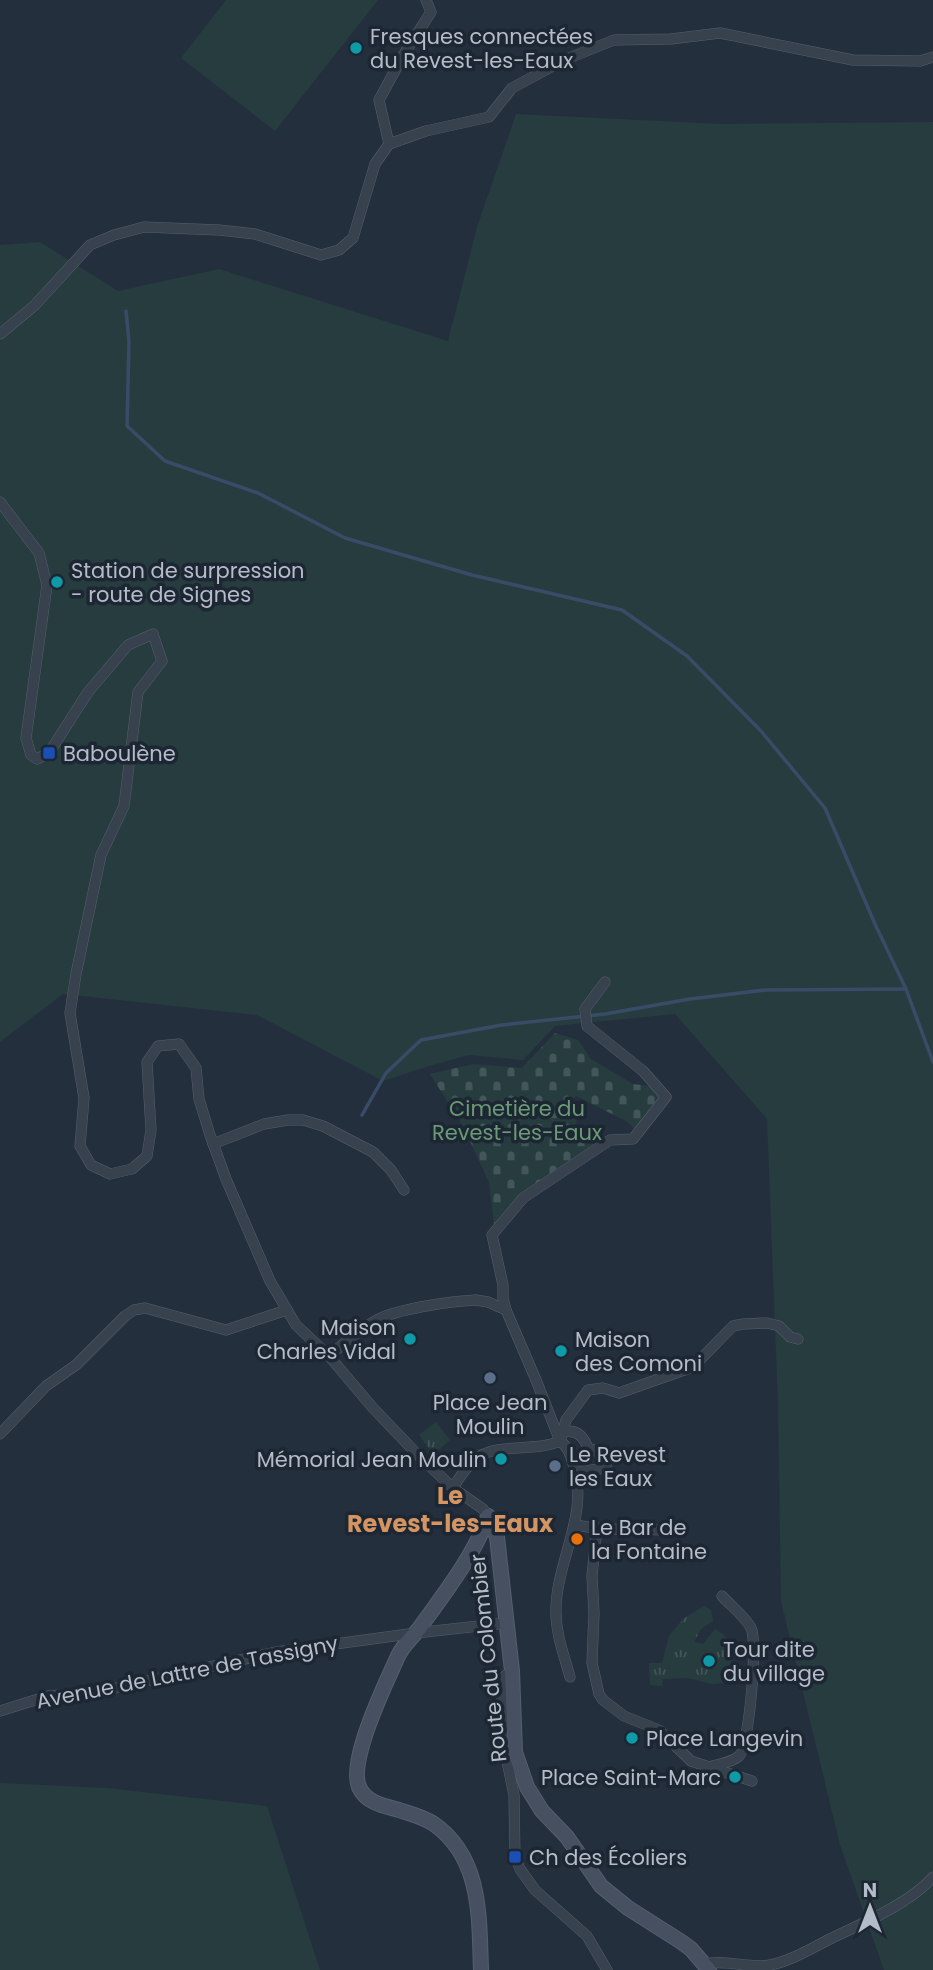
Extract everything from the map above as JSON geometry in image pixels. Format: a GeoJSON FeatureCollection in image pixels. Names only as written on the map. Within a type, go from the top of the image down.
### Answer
{"type":"FeatureCollection","features":[{"type":"Feature","properties":{"kind":"street"},"geometry":{"type":"LineString","coordinates":[[388,144],[379,100],[431,12],[426,0]]}},
{"type":"Feature","properties":{"kind":"street"},"geometry":{"type":"LineString","coordinates":[[0,334],[34,306],[90,245],[114,235],[144,228],[219,230],[255,234],[321,255],[339,250],[353,238],[375,164],[388,144],[426,131],[489,117],[512,88],[564,60],[614,40],[671,39],[720,33],[853,60],[920,61],[933,57]]}},
{"type":"Feature","properties":{"kind":"street"},"geometry":{"type":"LineString","coordinates":[[0,502],[39,553],[47,585],[26,738],[31,755],[37,759],[49,753],[88,692],[128,645],[153,634],[162,661],[138,692],[124,806],[101,855],[76,974],[70,1013],[84,1097],[80,1146],[91,1165],[110,1174],[132,1169],[147,1156],[151,1129],[147,1062],[158,1046],[179,1044],[196,1068],[200,1099],[226,1179],[270,1281],[296,1325],[329,1356],[416,1453],[488,1516],[460,1570],[416,1633],[403,1645],[368,1728],[357,1779],[360,1788],[372,1802],[421,1817],[433,1824],[446,1834],[464,1857],[476,1889],[481,1970]]}},
{"type":"Feature","properties":{"kind":"street"},"geometry":{"type":"LineString","coordinates":[[570,1677],[561,1646],[556,1610],[565,1555],[577,1516],[576,1472],[506,1310],[492,1235],[523,1198],[610,1140],[633,1139],[666,1097],[643,1071],[587,1024],[585,1009],[605,982]]}},
{"type":"Feature","properties":{"kind":"street"},"geometry":{"type":"LineString","coordinates":[[213,1144],[264,1124],[303,1120],[323,1126],[373,1152],[391,1170],[404,1190]]}},
{"type":"Feature","properties":{"kind":"street"},"geometry":{"type":"LineString","coordinates":[[329,1356],[373,1323],[408,1310],[476,1300],[506,1310]]}},
{"type":"Feature","properties":{"kind":"street"},"geometry":{"type":"LineString","coordinates":[[0,1434],[46,1386],[76,1365],[134,1310],[145,1308],[226,1330],[287,1310]]}},
{"type":"Feature","properties":{"kind":"street"},"geometry":{"type":"LineString","coordinates":[[560,1437],[566,1420],[588,1390],[603,1388],[619,1393],[693,1367],[733,1326],[767,1323],[779,1326],[790,1337],[798,1339]]}},
{"type":"Feature","properties":{"kind":"street"},"geometry":{"type":"LineString","coordinates":[[453,1488],[480,1455],[541,1447],[568,1431],[579,1433],[588,1448],[604,1454],[607,1461],[606,1466],[600,1469],[576,1472]]}},
{"type":"Feature","properties":{"kind":"street","name":"Route du Colombier"},"geometry":{"type":"LineString","coordinates":[[488,1516],[498,1538],[512,1671],[515,1752],[523,1777],[536,1803],[567,1837],[601,1886],[628,1908],[680,1941],[707,1967]]}},
{"type":"Feature","properties":{"kind":"street"},"geometry":{"type":"LineString","coordinates":[[574,1525],[672,1530]]}},
{"type":"Feature","properties":{"kind":"street"},"geometry":{"type":"LineString","coordinates":[[597,1528],[592,1576],[592,1663],[599,1694],[620,1713],[659,1730],[691,1761],[752,1781]]}},
{"type":"Feature","properties":{"kind":"street"},"geometry":{"type":"LineString","coordinates":[[708,1767],[741,1754],[754,1670],[751,1629],[722,1596]]}},
{"type":"Feature","properties":{"kind":"street","name":"Avenue de Lattre de Tassigny"},"geometry":{"type":"LineString","coordinates":[[0,1711],[48,1696],[98,1692],[275,1652],[506,1623]]}},
{"type":"Feature","properties":{"kind":"street"},"geometry":{"type":"LineString","coordinates":[[512,1671],[505,1675],[502,1688],[502,1737],[514,1795],[515,1857],[520,1870],[536,1890],[587,1936],[607,1970]]}},
{"type":"Feature","properties":{"kind":"street"},"geometry":{"type":"LineString","coordinates":[[707,1967],[725,1962],[770,1965],[792,1957],[910,1897],[933,1877]]}},
{"type":"Feature","properties":{"kind":"green space"},"geometry":{"type":"Polygon","coordinates":[[[226,0],[378,0],[275,131],[181,58],[226,0]]]}},
{"type":"Feature","properties":{"kind":"green space"},"geometry":{"type":"Polygon","coordinates":[[[516,114],[722,124],[933,122],[933,1970],[884,1970],[840,1845],[781,1601],[778,1405],[767,1119],[675,1014],[555,1026],[523,1060],[469,1055],[383,1081],[257,1015],[63,994],[0,1042],[0,245],[40,242],[118,291],[219,269],[448,341],[477,227],[516,114]]]}},
{"type":"Feature","properties":{"kind":"green space","name":"Cimetière du Revest-les-Eaux"},"geometry":{"type":"Polygon","coordinates":[[[555,1033],[578,1040],[591,1059],[633,1084],[650,1086],[659,1100],[637,1131],[626,1121],[576,1096],[567,1105],[577,1115],[576,1125],[601,1140],[519,1197],[494,1225],[489,1182],[463,1126],[430,1074],[473,1064],[522,1068],[555,1033]]]}},
{"type":"Feature","properties":{"kind":"green space"},"geometry":{"type":"Polygon","coordinates":[[[436,1422],[450,1440],[433,1454],[419,1435],[436,1422]]]}},
{"type":"Feature","properties":{"kind":"green space"},"geometry":{"type":"Polygon","coordinates":[[[704,1606],[711,1610],[713,1621],[701,1629],[694,1642],[703,1644],[715,1629],[723,1634],[733,1651],[728,1681],[713,1684],[689,1678],[662,1679],[663,1686],[650,1685],[649,1663],[662,1663],[669,1636],[683,1619],[704,1606]]]}},
{"type":"Feature","properties":{"kind":"green space"},"geometry":{"type":"Polygon","coordinates":[[[0,1783],[107,1788],[267,1806],[320,1970],[0,1970],[0,1783]]]}},
{"type":"Feature","properties":{"kind":"waterway"},"geometry":{"type":"LineString","coordinates":[[126,311],[129,342],[127,426],[165,461],[258,493],[345,538],[472,575],[622,610],[687,656],[761,731],[825,808],[906,989],[933,1062]]}},
{"type":"Feature","properties":{"kind":"waterway"},"geometry":{"type":"LineString","coordinates":[[362,1115],[386,1073],[421,1040],[502,1025],[605,1014],[690,999],[765,990],[906,989]]}},
{"type":"Feature","properties":{"kind":"place","name":"Fresques connectées du Revest-les-Eaux"},"geometry":{"type":"Point","coordinates":[356,48]}},
{"type":"Feature","properties":{"kind":"place","name":"Station de surpression - route de Signes"},"geometry":{"type":"Point","coordinates":[57,582]}},
{"type":"Feature","properties":{"kind":"place","name":"Baboulène"},"geometry":{"type":"Point","coordinates":[49,753]}},
{"type":"Feature","properties":{"kind":"place","name":"Maison Charles Vidal"},"geometry":{"type":"Point","coordinates":[410,1339]}},
{"type":"Feature","properties":{"kind":"place","name":"Maison des Comoni"},"geometry":{"type":"Point","coordinates":[561,1351]}},
{"type":"Feature","properties":{"kind":"place","name":"Place Jean Moulin"},"geometry":{"type":"Point","coordinates":[490,1378]}},
{"type":"Feature","properties":{"kind":"place","name":"Mémorial Jean Moulin"},"geometry":{"type":"Point","coordinates":[501,1459]}},
{"type":"Feature","properties":{"kind":"place","name":"Le Revest les Eaux"},"geometry":{"type":"Point","coordinates":[555,1466]}},
{"type":"Feature","properties":{"kind":"place","name":"Le Bar de la Fontaine"},"geometry":{"type":"Point","coordinates":[577,1539]}},
{"type":"Feature","properties":{"kind":"place","name":"Tour dite du village"},"geometry":{"type":"Point","coordinates":[709,1661]}},
{"type":"Feature","properties":{"kind":"place","name":"Place Langevin"},"geometry":{"type":"Point","coordinates":[632,1738]}},
{"type":"Feature","properties":{"kind":"place","name":"Place Saint-Marc"},"geometry":{"type":"Point","coordinates":[735,1777]}},
{"type":"Feature","properties":{"kind":"place","name":"Ch des Écoliers"},"geometry":{"type":"Point","coordinates":[515,1857]}},
{"type":"Feature","properties":{"kind":"district","name":"Le Revest-les-Eaux"},"geometry":{"type":"Point","coordinates":[450,1509]}}]}
